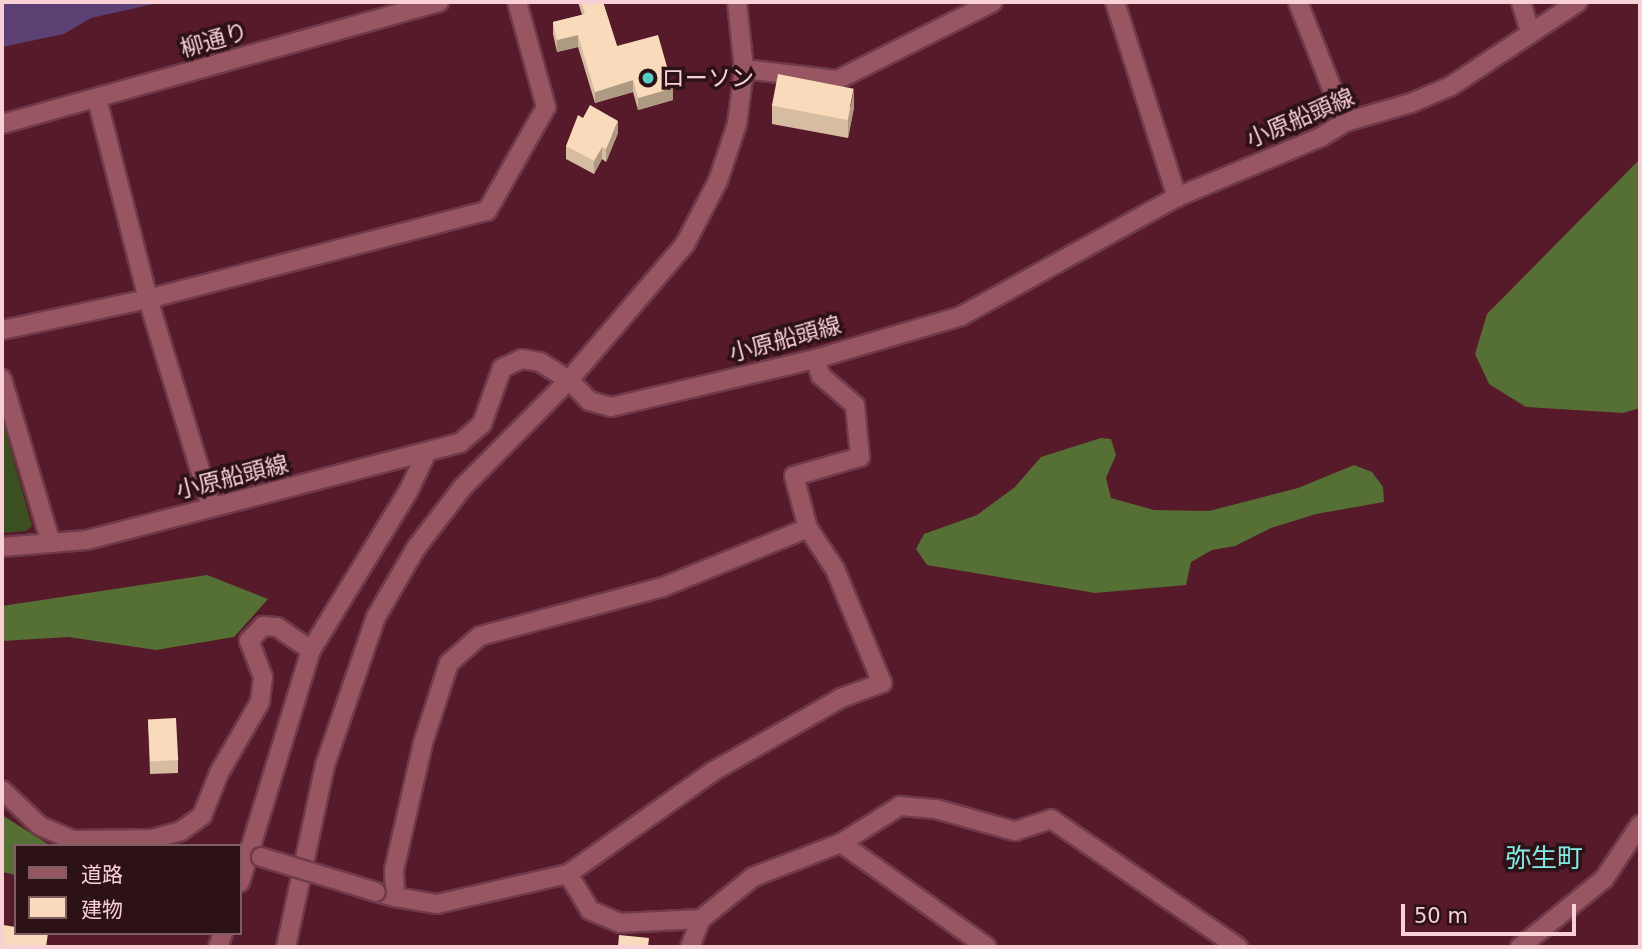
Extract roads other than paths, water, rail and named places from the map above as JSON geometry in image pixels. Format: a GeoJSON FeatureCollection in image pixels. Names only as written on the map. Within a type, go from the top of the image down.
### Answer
{"type":"FeatureCollection","features":[{"type":"Feature","properties":{"kind":"street","name":"柳通り"},"geometry":{"type":"LineString","coordinates":[[2,124],[439,2]]}},
{"type":"Feature","properties":{"kind":"street"},"geometry":{"type":"LineString","coordinates":[[2,330],[148,299],[487,211],[546,107],[517,2]]}},
{"type":"Feature","properties":{"kind":"street"},"geometry":{"type":"LineString","coordinates":[[286,947],[325,765],[376,617],[416,548],[462,488],[569,380],[685,244],[718,181],[737,124],[744,69],[737,2]]}},
{"type":"Feature","properties":{"kind":"street"},"geometry":{"type":"LineString","coordinates":[[744,69],[837,80],[993,2]]}},
{"type":"Feature","properties":{"kind":"street"},"geometry":{"type":"LineString","coordinates":[[1115,2],[1177,197]]}},
{"type":"Feature","properties":{"kind":"street"},"geometry":{"type":"LineString","coordinates":[[1298,2],[1345,121]]}},
{"type":"Feature","properties":{"kind":"street"},"geometry":{"type":"LineString","coordinates":[[1521,2],[1530,31]]}},
{"type":"Feature","properties":{"kind":"street","name":"小原船頭線"},"geometry":{"type":"LineString","coordinates":[[2,547],[87,540],[460,443],[482,424],[502,368],[522,359],[540,362],[569,380],[589,401],[611,407],[815,359],[961,316],[1177,197],[1321,137],[1345,121],[1451,86],[1484,68],[1530,31],[1578,2]]}},
{"type":"Feature","properties":{"kind":"street"},"geometry":{"type":"LineString","coordinates":[[97,99],[148,299],[211,507]]}},
{"type":"Feature","properties":{"kind":"street"},"geometry":{"type":"LineString","coordinates":[[255,855],[376,892],[437,904],[568,874],[722,765],[841,698],[882,683],[835,569],[808,528],[794,476],[860,457],[855,405],[821,376],[815,359]]}},
{"type":"Feature","properties":{"kind":"street"},"geometry":{"type":"LineString","coordinates":[[2,379],[51,543]]}},
{"type":"Feature","properties":{"kind":"street"},"geometry":{"type":"LineString","coordinates":[[242,878],[255,855],[311,650],[408,492],[426,454]]}},
{"type":"Feature","properties":{"kind":"street"},"geometry":{"type":"LineString","coordinates":[[395,897],[394,870],[420,756],[449,663],[480,636],[663,587],[808,528]]}},
{"type":"Feature","properties":{"kind":"street"},"geometry":{"type":"LineString","coordinates":[[2,790],[40,826],[72,840],[153,839],[181,831],[202,816],[219,773],[260,702],[263,677],[249,641],[263,626],[277,627],[311,650]]}},
{"type":"Feature","properties":{"kind":"street"},"geometry":{"type":"LineString","coordinates":[[690,947],[701,919],[753,877],[841,843],[900,806],[936,809],[1015,831],[1051,818],[1238,947]]}},
{"type":"Feature","properties":{"kind":"street"},"geometry":{"type":"LineString","coordinates":[[1520,947],[1604,879],[1640,825]]}},
{"type":"Feature","properties":{"kind":"street"},"geometry":{"type":"LineString","coordinates":[[841,843],[987,947]]}},
{"type":"Feature","properties":{"kind":"street"},"geometry":{"type":"LineString","coordinates":[[568,874],[590,910],[620,923],[701,919]]}},
{"type":"Feature","properties":{"kind":"place","name":"ローソン"},"geometry":{"type":"Point","coordinates":[648,78]}},
{"type":"Feature","properties":{"kind":"district","name":"弥生町"},"geometry":{"type":"Point","coordinates":[1544,859]}}]}
